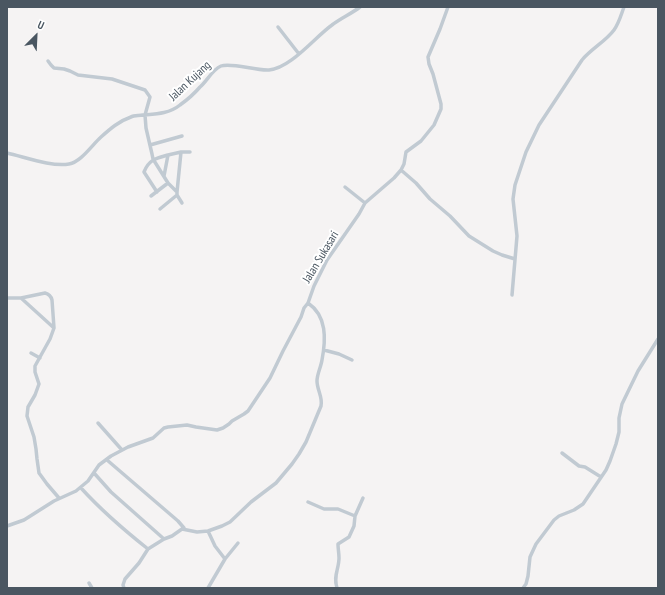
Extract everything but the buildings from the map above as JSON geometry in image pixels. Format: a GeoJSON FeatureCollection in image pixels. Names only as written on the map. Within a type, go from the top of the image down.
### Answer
{"type":"FeatureCollection","features":[{"type":"Feature","properties":{"kind":"street","name":"Jalan Kujang"},"geometry":{"type":"LineString","coordinates":[[7,153],[51,163],[70,164],[75,162],[80,159],[100,138],[120,122],[132,116],[163,113],[173,110],[200,88],[214,70],[220,66],[226,64],[259,70],[278,68],[299,54],[332,25],[360,7]]}},
{"type":"Feature","properties":{"kind":"street","name":"Jalan Sukasari"},"geometry":{"type":"LineString","coordinates":[[184,528],[197,532],[208,531],[215,530],[230,522],[251,502],[276,483],[292,464],[306,442],[322,402],[317,381],[324,350],[325,334],[322,322],[316,310],[308,302],[314,286],[328,260],[359,214],[364,203],[394,178],[401,170],[404,164],[406,152],[417,144],[430,131],[438,118],[441,109],[440,99],[428,57],[448,7]]}},
{"type":"Feature","properties":{"kind":"street"},"geometry":{"type":"LineString","coordinates":[[512,295],[517,233],[514,194],[528,148],[543,118],[582,60],[613,31],[618,24],[624,7]]}},
{"type":"Feature","properties":{"kind":"street"},"geometry":{"type":"LineString","coordinates":[[278,27],[299,54]]}},
{"type":"Feature","properties":{"kind":"street"},"geometry":{"type":"LineString","coordinates":[[48,61],[54,68],[64,69],[78,75],[112,79],[145,90],[150,97],[145,115],[146,128],[153,159],[182,203]]}},
{"type":"Feature","properties":{"kind":"street"},"geometry":{"type":"LineString","coordinates":[[150,145],[182,136]]}},
{"type":"Feature","properties":{"kind":"street"},"geometry":{"type":"LineString","coordinates":[[157,192],[144,172],[153,159],[181,152],[190,152]]}},
{"type":"Feature","properties":{"kind":"street"},"geometry":{"type":"LineString","coordinates":[[160,209],[177,194],[181,152]]}},
{"type":"Feature","properties":{"kind":"street"},"geometry":{"type":"LineString","coordinates":[[164,177],[168,155]]}},
{"type":"Feature","properties":{"kind":"street"},"geometry":{"type":"LineString","coordinates":[[401,170],[416,183],[430,199],[450,216],[468,236],[493,251],[515,260]]}},
{"type":"Feature","properties":{"kind":"street"},"geometry":{"type":"LineString","coordinates":[[151,196],[168,183]]}},
{"type":"Feature","properties":{"kind":"street"},"geometry":{"type":"LineString","coordinates":[[345,187],[364,203]]}},
{"type":"Feature","properties":{"kind":"street"},"geometry":{"type":"LineString","coordinates":[[7,298],[21,298],[47,293],[52,300],[54,328],[35,366],[35,372],[39,384],[28,407],[27,416],[34,437],[40,473],[59,498]]}},
{"type":"Feature","properties":{"kind":"street"},"geometry":{"type":"LineString","coordinates":[[21,298],[54,328]]}},
{"type":"Feature","properties":{"kind":"street"},"geometry":{"type":"LineString","coordinates":[[7,526],[24,520],[59,498],[81,488],[99,466],[107,460],[122,450],[148,441],[164,428],[187,425],[217,430],[223,428],[244,414],[248,411],[270,378],[302,317],[304,308],[308,302]]}},
{"type":"Feature","properties":{"kind":"street"},"geometry":{"type":"LineString","coordinates":[[523,588],[526,584],[528,576],[530,557],[536,544],[554,520],[559,516],[574,510],[582,504],[610,461],[619,432],[619,418],[622,404],[638,371],[658,338]]}},
{"type":"Feature","properties":{"kind":"street"},"geometry":{"type":"LineString","coordinates":[[324,350],[341,354],[352,360]]}},
{"type":"Feature","properties":{"kind":"street"},"geometry":{"type":"LineString","coordinates":[[31,352],[40,358]]}},
{"type":"Feature","properties":{"kind":"street"},"geometry":{"type":"LineString","coordinates":[[98,424],[122,450]]}},
{"type":"Feature","properties":{"kind":"street"},"geometry":{"type":"LineString","coordinates":[[562,453],[579,466],[584,467],[601,477]]}},
{"type":"Feature","properties":{"kind":"street"},"geometry":{"type":"LineString","coordinates":[[107,460],[178,521],[184,528],[170,537],[164,538],[148,549],[125,580],[123,585],[124,588]]}},
{"type":"Feature","properties":{"kind":"street"},"geometry":{"type":"LineString","coordinates":[[94,473],[111,492],[164,538]]}},
{"type":"Feature","properties":{"kind":"street"},"geometry":{"type":"LineString","coordinates":[[81,488],[126,532],[148,549]]}},
{"type":"Feature","properties":{"kind":"street"},"geometry":{"type":"LineString","coordinates":[[337,588],[335,580],[339,560],[338,544],[349,537],[354,526],[355,516],[364,498]]}},
{"type":"Feature","properties":{"kind":"street"},"geometry":{"type":"LineString","coordinates":[[308,502],[324,509],[338,509],[355,516]]}},
{"type":"Feature","properties":{"kind":"street"},"geometry":{"type":"LineString","coordinates":[[208,531],[215,546],[225,559]]}},
{"type":"Feature","properties":{"kind":"street"},"geometry":{"type":"LineString","coordinates":[[208,588],[225,559],[238,543]]}},
{"type":"Feature","properties":{"kind":"street"},"geometry":{"type":"LineString","coordinates":[[89,583],[92,588]]}}]}
